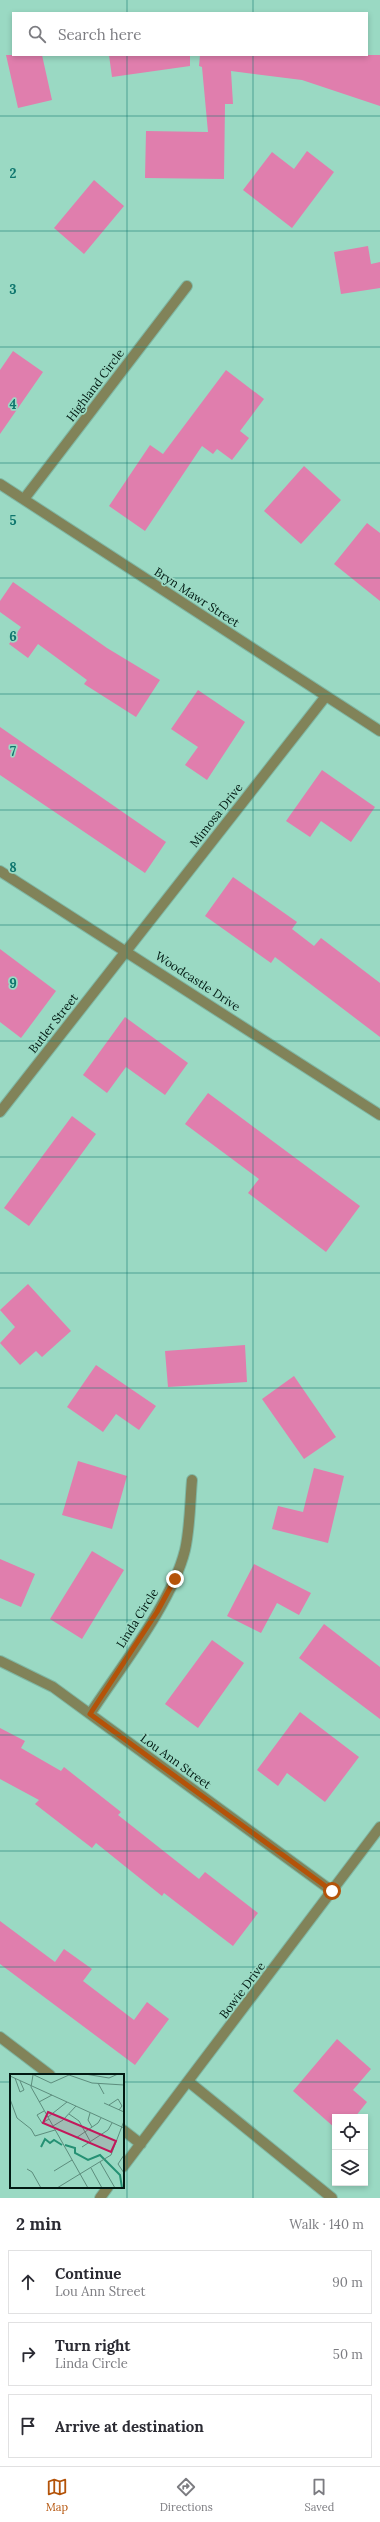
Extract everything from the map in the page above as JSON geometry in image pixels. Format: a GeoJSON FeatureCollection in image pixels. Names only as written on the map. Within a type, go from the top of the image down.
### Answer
{"type":"FeatureCollection","features":[{"type":"Feature","properties":{"kind":"street","name":"Highland Circle"},"geometry":{"type":"LineString","coordinates":[[24,500],[187,286]]}},
{"type":"Feature","properties":{"kind":"street","name":"Bryn Mawr Street"},"geometry":{"type":"LineString","coordinates":[[0,484],[380,731]]}},
{"type":"Feature","properties":{"kind":"street","name":"Mimosa Drive"},"geometry":{"type":"LineString","coordinates":[[126,950],[326,696]]}},
{"type":"Feature","properties":{"kind":"street","name":"Woodcastle Drive"},"geometry":{"type":"LineString","coordinates":[[0,871],[126,950],[380,1115]]}},
{"type":"Feature","properties":{"kind":"street","name":"Butler Street"},"geometry":{"type":"LineString","coordinates":[[0,1112],[126,950]]}},
{"type":"Feature","properties":{"kind":"street","name":"Linda Circle"},"geometry":{"type":"LineString","coordinates":[[90,1714],[157,1612],[175,1579],[185,1550],[192,1480]]}},
{"type":"Feature","properties":{"kind":"street","name":"Lou Ann Street"},"geometry":{"type":"LineString","coordinates":[[0,1661],[53,1686],[332,1891]]}},
{"type":"Feature","properties":{"kind":"street","name":"Bowie Drive"},"geometry":{"type":"LineString","coordinates":[[124,2166],[189,2082],[380,1827]]}},
{"type":"Feature","properties":{"kind":"street"},"geometry":{"type":"LineString","coordinates":[[0,2037],[49,2074]]}},
{"type":"Feature","properties":{"kind":"street"},"geometry":{"type":"LineString","coordinates":[[189,2082],[332,2198]]}},
{"type":"Feature","properties":{"kind":"street"},"geometry":{"type":"LineString","coordinates":[[124,2131],[141,2144]]}},
{"type":"Feature","properties":{"kind":"street"},"geometry":{"type":"LineString","coordinates":[[100,2198],[107,2188]]}},
{"type":"Feature","properties":{"kind":"building"},"geometry":{"type":"Polygon","coordinates":[[[6,55],[42,56],[52,100],[18,108],[6,55]]]}},
{"type":"Feature","properties":{"kind":"building"},"geometry":{"type":"Polygon","coordinates":[[[380,55],[380,106],[302,80],[231,71],[233,104],[225,104],[224,179],[145,178],[146,131],[208,132],[202,67],[199,66],[200,56],[380,55]]]}},
{"type":"Feature","properties":{"kind":"building"},"geometry":{"type":"Polygon","coordinates":[[[109,56],[190,56],[190,66],[112,77],[109,56]]]}},
{"type":"Feature","properties":{"kind":"building"},"geometry":{"type":"Polygon","coordinates":[[[307,151],[334,172],[292,228],[243,190],[272,152],[294,169],[307,151]]]}},
{"type":"Feature","properties":{"kind":"building"},"geometry":{"type":"Polygon","coordinates":[[[94,180],[124,206],[84,254],[54,228],[94,180]]]}},
{"type":"Feature","properties":{"kind":"building"},"geometry":{"type":"Polygon","coordinates":[[[368,246],[371,264],[380,262],[380,288],[341,294],[334,252],[368,246]]]}},
{"type":"Feature","properties":{"kind":"building"},"geometry":{"type":"Polygon","coordinates":[[[13,351],[43,372],[0,434],[0,370],[13,351]]]}},
{"type":"Feature","properties":{"kind":"building"},"geometry":{"type":"Polygon","coordinates":[[[226,370],[264,399],[240,431],[249,438],[232,460],[217,449],[213,454],[202,446],[145,531],[109,506],[150,445],[163,454],[226,370]]]}},
{"type":"Feature","properties":{"kind":"building"},"geometry":{"type":"Polygon","coordinates":[[[304,466],[341,500],[301,544],[264,511],[304,466]]]}},
{"type":"Feature","properties":{"kind":"building"},"geometry":{"type":"Polygon","coordinates":[[[367,523],[380,533],[380,601],[334,564],[367,523]]]}},
{"type":"Feature","properties":{"kind":"building"},"geometry":{"type":"Polygon","coordinates":[[[13,582],[107,648],[160,680],[136,717],[84,684],[87,680],[38,644],[28,658],[9,644],[21,627],[0,612],[0,601],[13,582]]]}},
{"type":"Feature","properties":{"kind":"building"},"geometry":{"type":"Polygon","coordinates":[[[198,690],[245,722],[207,780],[185,765],[198,747],[171,729],[198,690]]]}},
{"type":"Feature","properties":{"kind":"building"},"geometry":{"type":"Polygon","coordinates":[[[0,727],[166,842],[145,873],[0,775],[0,727]]]}},
{"type":"Feature","properties":{"kind":"building"},"geometry":{"type":"Polygon","coordinates":[[[322,770],[375,807],[351,842],[321,821],[310,837],[286,821],[322,770]]]}},
{"type":"Feature","properties":{"kind":"building"},"geometry":{"type":"Polygon","coordinates":[[[233,877],[297,922],[292,929],[314,946],[321,938],[380,983],[380,1037],[275,957],[271,963],[205,916],[233,877]]]}},
{"type":"Feature","properties":{"kind":"building"},"geometry":{"type":"Polygon","coordinates":[[[0,949],[56,991],[21,1038],[0,1022],[0,949]]]}},
{"type":"Feature","properties":{"kind":"building"},"geometry":{"type":"Polygon","coordinates":[[[125,1017],[188,1063],[165,1095],[126,1067],[107,1093],[83,1075],[125,1017]]]}},
{"type":"Feature","properties":{"kind":"building"},"geometry":{"type":"Polygon","coordinates":[[[208,1093],[360,1206],[326,1252],[248,1193],[259,1179],[185,1124],[208,1093]]]}},
{"type":"Feature","properties":{"kind":"building"},"geometry":{"type":"Polygon","coordinates":[[[72,1116],[96,1134],[29,1226],[4,1208],[72,1116]]]}},
{"type":"Feature","properties":{"kind":"building"},"geometry":{"type":"Polygon","coordinates":[[[28,1284],[71,1331],[42,1357],[36,1351],[20,1365],[0,1343],[15,1327],[0,1310],[28,1284]]]}},
{"type":"Feature","properties":{"kind":"building"},"geometry":{"type":"Polygon","coordinates":[[[245,1345],[247,1382],[168,1387],[165,1351],[245,1345]]]}},
{"type":"Feature","properties":{"kind":"building"},"geometry":{"type":"Polygon","coordinates":[[[96,1365],[156,1406],[139,1430],[116,1414],[103,1432],[67,1407],[96,1365]]]}},
{"type":"Feature","properties":{"kind":"building"},"geometry":{"type":"Polygon","coordinates":[[[294,1376],[336,1437],[304,1459],[262,1399],[294,1376]]]}},
{"type":"Feature","properties":{"kind":"building"},"geometry":{"type":"Polygon","coordinates":[[[78,1461],[127,1476],[112,1529],[62,1515],[78,1461]]]}},
{"type":"Feature","properties":{"kind":"building"},"geometry":{"type":"Polygon","coordinates":[[[314,1468],[344,1476],[328,1543],[272,1529],[278,1506],[303,1512],[314,1468]]]}},
{"type":"Feature","properties":{"kind":"building"},"geometry":{"type":"Polygon","coordinates":[[[92,1551],[124,1570],[82,1639],[50,1619],[92,1551]]]}},
{"type":"Feature","properties":{"kind":"building"},"geometry":{"type":"Polygon","coordinates":[[[0,1559],[35,1574],[21,1607],[0,1598],[0,1559]]]}},
{"type":"Feature","properties":{"kind":"building"},"geometry":{"type":"Polygon","coordinates":[[[254,1564],[311,1593],[299,1615],[277,1603],[261,1633],[227,1616],[254,1564]]]}},
{"type":"Feature","properties":{"kind":"building"},"geometry":{"type":"Polygon","coordinates":[[[324,1624],[380,1667],[380,1719],[299,1658],[324,1624]]]}},
{"type":"Feature","properties":{"kind":"building"},"geometry":{"type":"Polygon","coordinates":[[[212,1640],[244,1663],[198,1728],[165,1704],[212,1640]]]}},
{"type":"Feature","properties":{"kind":"building"},"geometry":{"type":"Polygon","coordinates":[[[300,1712],[359,1757],[325,1802],[287,1773],[278,1786],[257,1770],[300,1712]]]}},
{"type":"Feature","properties":{"kind":"building"},"geometry":{"type":"Polygon","coordinates":[[[0,1728],[25,1741],[21,1748],[61,1771],[64,1767],[121,1812],[118,1815],[199,1879],[205,1872],[258,1913],[233,1946],[164,1893],[162,1896],[96,1843],[92,1848],[35,1804],[39,1800],[0,1779],[0,1728]]]}},
{"type":"Feature","properties":{"kind":"building"},"geometry":{"type":"Polygon","coordinates":[[[0,1921],[55,1962],[64,1949],[92,1969],[83,1981],[134,2020],[147,2002],[169,2019],[135,2065],[0,1964],[0,1921]]]}},
{"type":"Feature","properties":{"kind":"building"},"geometry":{"type":"Polygon","coordinates":[[[337,2039],[371,2069],[353,2090],[367,2102],[357,2114],[332,2114],[332,2125],[293,2091],[337,2039]]]}},
{"type":"Feature","properties":{"kind":"route"},"geometry":{"type":"LineString","coordinates":[[175,1579],[157,1612],[90,1714],[332,1891]]}}]}
